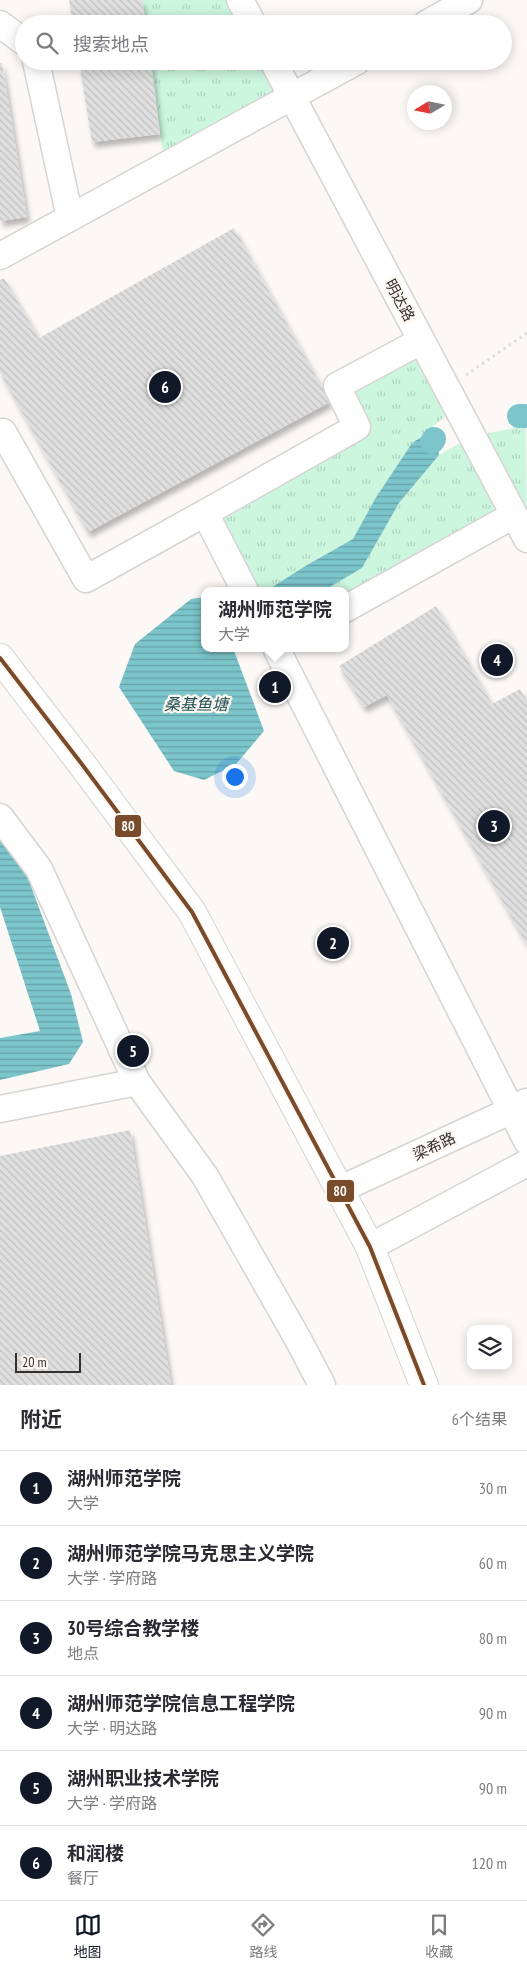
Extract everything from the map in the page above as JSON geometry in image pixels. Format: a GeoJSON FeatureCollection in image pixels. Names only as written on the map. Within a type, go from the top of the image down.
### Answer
{"type":"FeatureCollection","features":[{"type":"Feature","properties":{"kind":"main road"},"geometry":{"type":"LineString","coordinates":[[0,658],[192,912],[370,1247],[424,1385]]}},
{"type":"Feature","properties":{"kind":"street"},"geometry":{"type":"LineString","coordinates":[[240,0],[248,15]]}},
{"type":"Feature","properties":{"kind":"street"},"geometry":{"type":"LineString","coordinates":[[442,15],[469,0]]}},
{"type":"Feature","properties":{"kind":"street"},"geometry":{"type":"LineString","coordinates":[[0,24],[15,35]]}},
{"type":"Feature","properties":{"kind":"street"},"geometry":{"type":"LineString","coordinates":[[38,70],[70,218]]}},
{"type":"Feature","properties":{"kind":"street","name":"明达路"},"geometry":{"type":"LineString","coordinates":[[278,70],[527,539]]}},
{"type":"Feature","properties":{"kind":"street"},"geometry":{"type":"LineString","coordinates":[[0,256],[341,70]]}},
{"type":"Feature","properties":{"kind":"street"},"geometry":{"type":"LineString","coordinates":[[0,433],[3,432],[86,579],[357,426],[337,386],[422,341]]}},
{"type":"Feature","properties":{"kind":"street"},"geometry":{"type":"LineString","coordinates":[[205,513],[243,587]]}},
{"type":"Feature","properties":{"kind":"street"},"geometry":{"type":"LineString","coordinates":[[349,607],[514,515]]}},
{"type":"Feature","properties":{"kind":"street"},"geometry":{"type":"LineString","coordinates":[[278,652],[520,1106],[527,1141]]}},
{"type":"Feature","properties":{"kind":"street"},"geometry":{"type":"LineString","coordinates":[[0,817],[39,870],[137,1082],[205,1176],[322,1385]]}},
{"type":"Feature","properties":{"kind":"street"},"geometry":{"type":"LineString","coordinates":[[0,1109],[137,1082]]}},
{"type":"Feature","properties":{"kind":"street","name":"梁希路"},"geometry":{"type":"LineString","coordinates":[[340,1190],[520,1106]]}},
{"type":"Feature","properties":{"kind":"street"},"geometry":{"type":"LineString","coordinates":[[370,1247],[527,1163]]}},
{"type":"Feature","properties":{"kind":"path"},"geometry":{"type":"LineString","coordinates":[[447,388],[527,334]]}},
{"type":"Feature","properties":{"kind":"green space"},"geometry":{"type":"Polygon","coordinates":[[[139,0],[236,0],[245,15],[142,15],[139,0]]]}},
{"type":"Feature","properties":{"kind":"green space"},"geometry":{"type":"Polygon","coordinates":[[[150,70],[276,70],[292,97],[165,166],[150,70]]]}},
{"type":"Feature","properties":{"kind":"green space"},"geometry":{"type":"Polygon","coordinates":[[[421,341],[457,407],[412,443],[375,499],[353,539],[272,587],[243,587],[205,513],[357,427],[337,386],[421,341]]]}},
{"type":"Feature","properties":{"kind":"green space"},"geometry":{"type":"Polygon","coordinates":[[[526,426],[527,539],[515,516],[349,607],[349,587],[330,587],[362,568],[399,503],[439,455],[472,436],[526,426]]]}},
{"type":"Feature","properties":{"kind":"water"},"geometry":{"type":"Polygon","coordinates":[[[424,435],[438,448],[439,455],[399,503],[362,568],[330,587],[272,587],[353,539],[375,499],[412,443],[424,435]]]}},
{"type":"Feature","properties":{"kind":"water","name":"桑基鱼塘"},"geometry":{"type":"Polygon","coordinates":[[[201,598],[201,652],[234,652],[264,731],[236,764],[204,780],[174,771],[119,687],[135,644],[191,599],[201,598]]]}},
{"type":"Feature","properties":{"kind":"water"},"geometry":{"type":"Polygon","coordinates":[[[0,841],[16,846],[71,994],[83,1042],[69,1064],[0,1080],[0,1038],[40,1031],[0,907],[0,841]]]}},
{"type":"Feature","properties":{"kind":"building"},"geometry":{"type":"Polygon","coordinates":[[[69,0],[142,0],[144,15],[72,15],[69,0]]]}},
{"type":"Feature","properties":{"kind":"building"},"geometry":{"type":"Polygon","coordinates":[[[0,63],[2,63],[27,217],[0,221],[0,63]]]}},
{"type":"Feature","properties":{"kind":"building"},"geometry":{"type":"Polygon","coordinates":[[[80,70],[152,70],[160,134],[92,142],[80,70]]]}},
{"type":"Feature","properties":{"kind":"building"},"geometry":{"type":"Polygon","coordinates":[[[234,228],[330,402],[88,532],[0,372],[0,280],[4,278],[39,338],[234,228]]]}},
{"type":"Feature","properties":{"kind":"building"},"geometry":{"type":"Polygon","coordinates":[[[436,606],[492,704],[520,689],[527,701],[527,945],[387,695],[364,707],[339,666],[436,606]]]}},
{"type":"Feature","properties":{"kind":"building"},"geometry":{"type":"Polygon","coordinates":[[[130,1130],[171,1385],[0,1385],[0,1156],[130,1130]]]}},
{"type":"Feature","properties":{"kind":"waterway"},"geometry":{"type":"LineString","coordinates":[[519,416],[525,416]]}},
{"type":"Feature","properties":{"kind":"transit line","name":"80"},"geometry":{"type":"LineString","coordinates":[[0,658],[192,912],[370,1247],[424,1385]]}},
{"type":"Feature","properties":{"kind":"place","name":"和润楼"},"geometry":{"type":"Point","coordinates":[165,387]}},
{"type":"Feature","properties":{"kind":"place","name":"湖州师范学院信息工程学院"},"geometry":{"type":"Point","coordinates":[497,660]}},
{"type":"Feature","properties":{"kind":"place","name":"湖州师范学院"},"geometry":{"type":"Point","coordinates":[275,687]}},
{"type":"Feature","properties":{"kind":"place","name":"30号综合教学楼"},"geometry":{"type":"Point","coordinates":[494,826]}},
{"type":"Feature","properties":{"kind":"place","name":"湖州师范学院马克思主义学院"},"geometry":{"type":"Point","coordinates":[333,943]}},
{"type":"Feature","properties":{"kind":"place","name":"湖州职业技术学院"},"geometry":{"type":"Point","coordinates":[133,1051]}}]}
